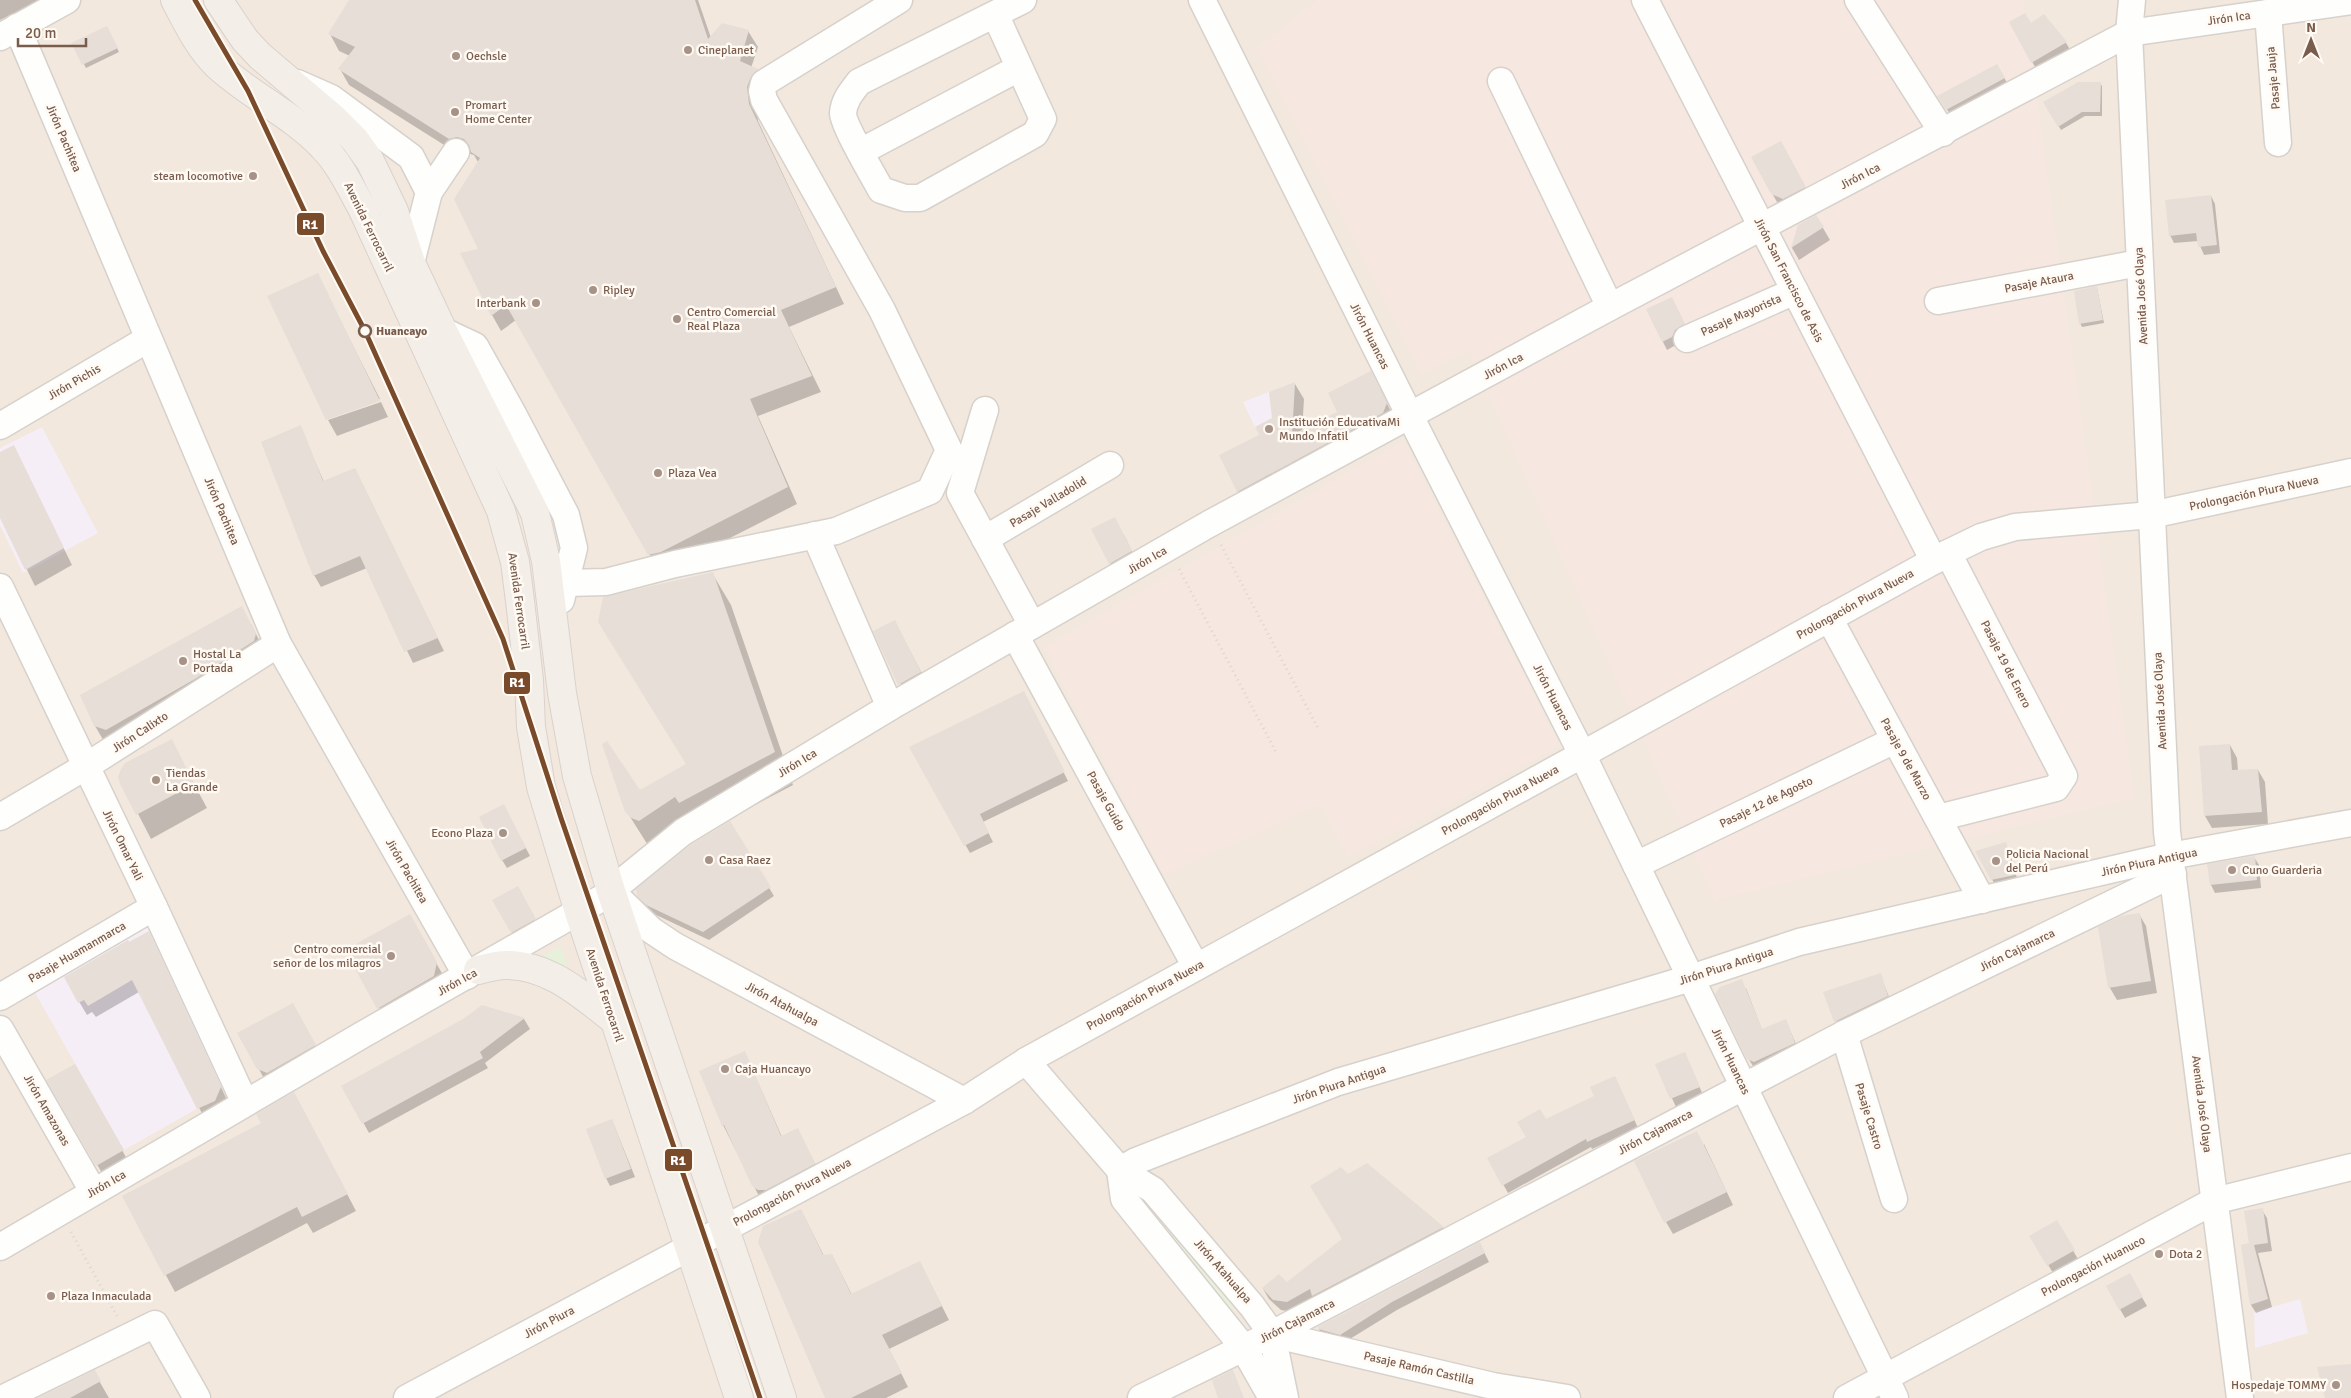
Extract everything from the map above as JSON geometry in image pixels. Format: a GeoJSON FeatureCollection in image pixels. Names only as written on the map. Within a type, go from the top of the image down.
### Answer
{"type":"FeatureCollection","features":[{"type":"Feature","properties":{"kind":"main road","name":"Avenida Ferrocarril"},"geometry":{"type":"LineString","coordinates":[[223,7],[245,40],[284,78],[333,118],[355,140],[370,160],[394,211],[412,263],[443,331],[535,513],[546,560],[562,693],[577,776],[611,891],[782,1398]]}},
{"type":"Feature","properties":{"kind":"main road","name":"Avenida Ferrocarril"},"geometry":{"type":"LineString","coordinates":[[181,10],[205,52],[216,64],[248,91],[298,125],[323,146],[340,168],[366,217],[492,489],[515,562],[526,650],[531,727],[541,787],[578,912],[739,1398]]}},
{"type":"Feature","properties":{"kind":"main road"},"geometry":{"type":"LineString","coordinates":[[472,973],[505,965],[538,970],[572,987],[614,1020]]}},
{"type":"Feature","properties":{"kind":"street"},"geometry":{"type":"LineString","coordinates":[[9,32],[67,0]]}},
{"type":"Feature","properties":{"kind":"street"},"geometry":{"type":"LineString","coordinates":[[566,583],[606,582],[675,564],[836,531],[930,491],[948,450],[882,310],[764,100],[762,91],[764,83],[899,0]]}},
{"type":"Feature","properties":{"kind":"street"},"geometry":{"type":"LineString","coordinates":[[995,14],[1043,119],[1035,134],[920,198],[904,198],[881,190],[860,152],[843,114],[848,97],[859,82],[995,14],[1023,0]]}},
{"type":"Feature","properties":{"kind":"street","name":"Jirón Huancas"},"geometry":{"type":"LineString","coordinates":[[1202,0],[1582,754],[1890,1388]]}},
{"type":"Feature","properties":{"kind":"street","name":"Jirón San Francisco de Asis"},"geometry":{"type":"LineString","coordinates":[[1645,0],[1795,291],[1941,557]]}},
{"type":"Feature","properties":{"kind":"street"},"geometry":{"type":"LineString","coordinates":[[1858,0],[1943,133]]}},
{"type":"Feature","properties":{"kind":"street","name":"Avenida José Olaya"},"geometry":{"type":"LineString","coordinates":[[2132,0],[2129,33],[2139,264],[2171,866],[2240,1398]]}},
{"type":"Feature","properties":{"kind":"street","name":"Jirón Ica"},"geometry":{"type":"LineString","coordinates":[[0,1247],[93,1191],[578,912],[611,891],[683,832],[890,707],[1210,524],[1610,307],[1943,133],[2129,33],[2268,13],[2313,3],[2351,1]]}},
{"type":"Feature","properties":{"kind":"street","name":"Pasaje Jauja"},"geometry":{"type":"LineString","coordinates":[[2268,13],[2278,142]]}},
{"type":"Feature","properties":{"kind":"street","name":"Jirón Pachitea"},"geometry":{"type":"LineString","coordinates":[[9,32],[148,339],[278,644],[472,973]]}},
{"type":"Feature","properties":{"kind":"street"},"geometry":{"type":"LineString","coordinates":[[860,152],[1019,68]]}},
{"type":"Feature","properties":{"kind":"street"},"geometry":{"type":"LineString","coordinates":[[284,78],[331,98],[412,157],[429,192]]}},
{"type":"Feature","properties":{"kind":"street"},"geometry":{"type":"LineString","coordinates":[[1502,81],[1610,307]]}},
{"type":"Feature","properties":{"kind":"street"},"geometry":{"type":"LineString","coordinates":[[412,263],[429,192],[456,152]]}},
{"type":"Feature","properties":{"kind":"street","name":"Pasaje Ataura"},"geometry":{"type":"LineString","coordinates":[[1938,301],[2139,264]]}},
{"type":"Feature","properties":{"kind":"street","name":"Pasaje Mayorista"},"geometry":{"type":"LineString","coordinates":[[1687,338],[1795,291]]}},
{"type":"Feature","properties":{"kind":"street"},"geometry":{"type":"LineString","coordinates":[[443,331],[475,346],[566,516],[574,548],[554,627]]}},
{"type":"Feature","properties":{"kind":"street","name":"Jirón Pichis"},"geometry":{"type":"LineString","coordinates":[[0,426],[148,339]]}},
{"type":"Feature","properties":{"kind":"street","name":"Pasaje Guido"},"geometry":{"type":"LineString","coordinates":[[985,410],[960,492],[986,540],[1024,630],[1196,967]]}},
{"type":"Feature","properties":{"kind":"street","name":"Pasaje Valladolid"},"geometry":{"type":"LineString","coordinates":[[986,540],[1110,465]]}},
{"type":"Feature","properties":{"kind":"street","name":"Prolongación Piura Nueva"},"geometry":{"type":"LineString","coordinates":[[690,1246],[964,1101],[1026,1062],[1196,967],[1829,618],[1981,537],[2015,527],[2151,515],[2351,472]]}},
{"type":"Feature","properties":{"kind":"street"},"geometry":{"type":"LineString","coordinates":[[815,535],[890,707]]}},
{"type":"Feature","properties":{"kind":"street","name":"Pasaje 19 de Enero"},"geometry":{"type":"LineString","coordinates":[[1938,818],[2056,788],[2064,776],[1941,557]]}},
{"type":"Feature","properties":{"kind":"street","name":"Jirón Omar Yali"},"geometry":{"type":"LineString","coordinates":[[0,588],[85,768],[154,907],[245,1103]]}},
{"type":"Feature","properties":{"kind":"street","name":"Pasaje 9 de Marzo"},"geometry":{"type":"LineString","coordinates":[[1829,618],[1982,900]]}},
{"type":"Feature","properties":{"kind":"street","name":"Jirón Calixto"},"geometry":{"type":"LineString","coordinates":[[0,817],[85,768],[278,644]]}},
{"type":"Feature","properties":{"kind":"street","name":"Pasaje 12 de Agosto"},"geometry":{"type":"LineString","coordinates":[[1636,865],[1895,740]]}},
{"type":"Feature","properties":{"kind":"street","name":"Jirón Piura Antigua"},"geometry":{"type":"LineString","coordinates":[[1120,1170],[1136,1161],[1338,1082],[1691,978],[1799,942],[1982,900],[2171,866],[2351,823]]}},
{"type":"Feature","properties":{"kind":"street","name":"Jirón Cajamarca"},"geometry":{"type":"LineString","coordinates":[[1141,1398],[1272,1334],[1743,1086],[2171,866]]}},
{"type":"Feature","properties":{"kind":"street","name":"Jirón Atahualpa"},"geometry":{"type":"LineString","coordinates":[[611,891],[651,930],[675,946],[964,1101]]}},
{"type":"Feature","properties":{"kind":"street","name":"Pasaje Huamanmarca"},"geometry":{"type":"LineString","coordinates":[[0,997],[154,907]]}},
{"type":"Feature","properties":{"kind":"street","name":"Jirón Amazonas"},"geometry":{"type":"LineString","coordinates":[[0,1029],[93,1191]]}},
{"type":"Feature","properties":{"kind":"street","name":"Pasaje Castro"},"geometry":{"type":"LineString","coordinates":[[1844,1034],[1894,1199]]}},
{"type":"Feature","properties":{"kind":"street","name":"Jirón Atahualpa"},"geometry":{"type":"LineString","coordinates":[[1026,1062],[1120,1170],[1153,1190],[1252,1306],[1272,1334],[1284,1398]]}},
{"type":"Feature","properties":{"kind":"street","name":"Prolongación Huanuco"},"geometry":{"type":"LineString","coordinates":[[1847,1398],[1890,1388],[2214,1201],[2351,1167]]}},
{"type":"Feature","properties":{"kind":"street"},"geometry":{"type":"LineString","coordinates":[[1120,1170],[1124,1199],[1244,1347],[1272,1398]]}},
{"type":"Feature","properties":{"kind":"street","name":"Jirón Piura"},"geometry":{"type":"LineString","coordinates":[[407,1398],[690,1246]]}},
{"type":"Feature","properties":{"kind":"street"},"geometry":{"type":"LineString","coordinates":[[4,1394],[155,1324],[197,1398]]}},
{"type":"Feature","properties":{"kind":"street","name":"Pasaje Ramón Castilla"},"geometry":{"type":"LineString","coordinates":[[1272,1334],[1493,1386],[1567,1398]]}},
{"type":"Feature","properties":{"kind":"path"},"geometry":{"type":"LineString","coordinates":[[1210,524],[1319,730]]}},
{"type":"Feature","properties":{"kind":"path"},"geometry":{"type":"LineString","coordinates":[[1167,548],[1278,754]]}},
{"type":"Feature","properties":{"kind":"path"},"geometry":{"type":"LineString","coordinates":[[60,1212],[128,1337]]}},
{"type":"Feature","properties":{"kind":"shaded area"},"geometry":{"type":"Polygon","coordinates":[[[0,0],[2351,0],[2351,1398],[0,1398],[0,0]]]}},
{"type":"Feature","properties":{"kind":"shaded area"},"geometry":{"type":"Polygon","coordinates":[[[1318,0],[2023,0],[2134,798],[1715,900],[1469,350],[1421,374],[1257,48],[1318,0]]]}},
{"type":"Feature","properties":{"kind":"shaded area","name":"Institución EducativaMi Mundo Infatil"},"geometry":{"type":"Polygon","coordinates":[[[1295,382],[1293,424],[1279,431],[1294,463],[1277,473],[1243,402],[1295,382]]]}},
{"type":"Feature","properties":{"kind":"shaded area"},"geometry":{"type":"Polygon","coordinates":[[[42,427],[98,533],[23,573],[0,525],[0,448],[42,427]]]}},
{"type":"Feature","properties":{"kind":"shaded area"},"geometry":{"type":"Polygon","coordinates":[[[1403,441],[1560,746],[1348,857],[1321,804],[1164,875],[1044,647],[1403,441]]]}},
{"type":"Feature","properties":{"kind":"shaded area"},"geometry":{"type":"Polygon","coordinates":[[[145,922],[222,1084],[216,1098],[124,1150],[34,991],[145,922]]]}},
{"type":"Feature","properties":{"kind":"shaded area"},"geometry":{"type":"Polygon","coordinates":[[[2300,1299],[2308,1333],[2255,1348],[2254,1312],[2300,1299]]]}},
{"type":"Feature","properties":{"kind":"green space"},"geometry":{"type":"Polygon","coordinates":[[[561,946],[569,971],[533,961],[561,946]]]}},
{"type":"Feature","properties":{"kind":"green space"},"geometry":{"type":"Polygon","coordinates":[[[1133,1182],[1239,1304],[1222,1315],[1140,1210],[1133,1182]]]}},
{"type":"Feature","properties":{"kind":"building"},"geometry":{"type":"Polygon","coordinates":[[[349,0],[695,0],[708,39],[722,23],[749,30],[740,61],[758,69],[750,79],[747,87],[749,104],[836,287],[781,310],[812,376],[750,399],[788,487],[661,552],[648,555],[506,305],[491,316],[460,253],[478,249],[454,199],[480,158],[471,152],[469,145],[464,139],[457,137],[449,139],[338,69],[355,47],[328,34],[349,0]]]}},
{"type":"Feature","properties":{"kind":"building"},"geometry":{"type":"Polygon","coordinates":[[[2025,13],[2031,23],[2044,14],[2067,42],[2031,63],[2009,22],[2025,13]]]}},
{"type":"Feature","properties":{"kind":"building"},"geometry":{"type":"Polygon","coordinates":[[[107,26],[118,48],[82,65],[71,43],[107,26]]]}},
{"type":"Feature","properties":{"kind":"building"},"geometry":{"type":"Polygon","coordinates":[[[1997,64],[2005,78],[1946,110],[1937,96],[1997,64]]]}},
{"type":"Feature","properties":{"kind":"building"},"geometry":{"type":"Polygon","coordinates":[[[2078,82],[2101,82],[2100,112],[2082,112],[2058,127],[2043,102],[2078,82]]]}},
{"type":"Feature","properties":{"kind":"building"},"geometry":{"type":"Polygon","coordinates":[[[1781,141],[1806,187],[1783,199],[1771,194],[1751,157],[1781,141]]]}},
{"type":"Feature","properties":{"kind":"building"},"geometry":{"type":"Polygon","coordinates":[[[2211,195],[2217,245],[2198,247],[2196,233],[2169,236],[2165,200],[2211,195]]]}},
{"type":"Feature","properties":{"kind":"building"},"geometry":{"type":"Polygon","coordinates":[[[1816,215],[1824,227],[1791,248],[1798,225],[1816,215]]]}},
{"type":"Feature","properties":{"kind":"building"},"geometry":{"type":"Polygon","coordinates":[[[318,273],[380,401],[326,420],[267,296],[318,273]]]}},
{"type":"Feature","properties":{"kind":"building"},"geometry":{"type":"Polygon","coordinates":[[[2097,286],[2103,320],[2079,324],[2074,291],[2097,286]]]}},
{"type":"Feature","properties":{"kind":"building"},"geometry":{"type":"Polygon","coordinates":[[[1672,297],[1685,324],[1675,330],[1672,337],[1662,342],[1646,309],[1672,297]]]}},
{"type":"Feature","properties":{"kind":"building"},"geometry":{"type":"Polygon","coordinates":[[[1371,371],[1387,403],[1383,413],[1237,492],[1219,455],[1259,435],[1255,427],[1272,418],[1269,392],[1295,382],[1292,435],[1337,412],[1328,393],[1371,371]]]}},
{"type":"Feature","properties":{"kind":"building"},"geometry":{"type":"Polygon","coordinates":[[[301,425],[323,481],[355,468],[438,638],[404,652],[360,556],[313,576],[261,442],[301,425]]]}},
{"type":"Feature","properties":{"kind":"building"},"geometry":{"type":"Polygon","coordinates":[[[14,445],[64,548],[25,570],[0,518],[0,452],[14,445]]]}},
{"type":"Feature","properties":{"kind":"building"},"geometry":{"type":"Polygon","coordinates":[[[1115,517],[1132,551],[1109,564],[1091,529],[1115,517]]]}},
{"type":"Feature","properties":{"kind":"building"},"geometry":{"type":"Polygon","coordinates":[[[713,572],[775,752],[679,803],[675,797],[639,821],[631,818],[625,812],[602,744],[607,741],[640,790],[686,764],[598,622],[603,597],[713,572]]]}},
{"type":"Feature","properties":{"kind":"building"},"geometry":{"type":"Polygon","coordinates":[[[242,606],[256,634],[254,641],[195,679],[106,730],[94,726],[80,695],[242,606]]]}},
{"type":"Feature","properties":{"kind":"building"},"geometry":{"type":"Polygon","coordinates":[[[895,620],[921,672],[898,685],[873,631],[895,620]]]}},
{"type":"Feature","properties":{"kind":"building"},"geometry":{"type":"Polygon","coordinates":[[[1024,691],[1065,772],[980,814],[989,833],[964,846],[909,747],[1024,691]]]}},
{"type":"Feature","properties":{"kind":"building","name":"Tiendas La Grande"},"geometry":{"type":"Polygon","coordinates":[[[172,739],[194,784],[136,815],[120,784],[118,777],[121,769],[125,763],[172,739]]]}},
{"type":"Feature","properties":{"kind":"building"},"geometry":{"type":"Polygon","coordinates":[[[2230,744],[2232,770],[2258,769],[2262,812],[2204,816],[2199,746],[2230,744]]]}},
{"type":"Feature","properties":{"kind":"building","name":"Econo Plaza"},"geometry":{"type":"Polygon","coordinates":[[[504,804],[526,848],[501,861],[479,817],[504,804]]]}},
{"type":"Feature","properties":{"kind":"building","name":"Casa Raez"},"geometry":{"type":"Polygon","coordinates":[[[730,821],[771,887],[703,932],[646,905],[637,895],[636,889],[692,844],[730,821]]]}},
{"type":"Feature","properties":{"kind":"building","name":"Policia Nacional del Perú"},"geometry":{"type":"Polygon","coordinates":[[[2006,842],[2015,875],[1991,880],[1975,851],[2006,842]]]}},
{"type":"Feature","properties":{"kind":"building","name":"Cuno Guarderia"},"geometry":{"type":"Polygon","coordinates":[[[2255,856],[2257,880],[2210,885],[2207,864],[2255,856]]]}},
{"type":"Feature","properties":{"kind":"building"},"geometry":{"type":"Polygon","coordinates":[[[518,886],[536,919],[511,933],[492,900],[518,886]]]}},
{"type":"Feature","properties":{"kind":"building"},"geometry":{"type":"Polygon","coordinates":[[[2140,913],[2151,981],[2108,988],[2098,927],[2121,916],[2140,913]]]}},
{"type":"Feature","properties":{"kind":"building","name":"Centro comercial señor de los milagros"},"geometry":{"type":"Polygon","coordinates":[[[410,914],[437,962],[434,976],[377,1009],[345,950],[410,914]]]}},
{"type":"Feature","properties":{"kind":"building"},"geometry":{"type":"Polygon","coordinates":[[[149,931],[221,1087],[215,1101],[197,1109],[132,980],[88,1006],[84,1000],[78,1003],[64,977],[128,940],[129,942],[149,931]]]}},
{"type":"Feature","properties":{"kind":"building"},"geometry":{"type":"Polygon","coordinates":[[[1881,973],[1888,996],[1834,1022],[1823,992],[1881,973]]]}},
{"type":"Feature","properties":{"kind":"building"},"geometry":{"type":"Polygon","coordinates":[[[1742,979],[1762,1029],[1786,1019],[1795,1043],[1754,1062],[1747,1059],[1715,994],[1720,987],[1742,979]]]}},
{"type":"Feature","properties":{"kind":"building"},"geometry":{"type":"Polygon","coordinates":[[[293,1003],[316,1045],[267,1073],[257,1069],[237,1033],[293,1003]]]}},
{"type":"Feature","properties":{"kind":"building"},"geometry":{"type":"Polygon","coordinates":[[[482,1005],[525,1018],[480,1052],[483,1058],[362,1124],[341,1086],[463,1019],[482,1005]]]}},
{"type":"Feature","properties":{"kind":"building"},"geometry":{"type":"Polygon","coordinates":[[[745,1051],[781,1136],[798,1128],[815,1164],[766,1190],[758,1190],[752,1186],[724,1125],[722,1126],[699,1071],[745,1051]]]}},
{"type":"Feature","properties":{"kind":"building"},"geometry":{"type":"Polygon","coordinates":[[[1685,1052],[1700,1087],[1670,1099],[1655,1064],[1685,1052]]]}},
{"type":"Feature","properties":{"kind":"building"},"geometry":{"type":"Polygon","coordinates":[[[75,1064],[124,1150],[96,1166],[46,1080],[75,1064]]]}},
{"type":"Feature","properties":{"kind":"building"},"geometry":{"type":"Polygon","coordinates":[[[1615,1076],[1635,1120],[1587,1142],[1586,1139],[1502,1186],[1487,1158],[1526,1137],[1517,1122],[1540,1109],[1546,1119],[1594,1096],[1590,1087],[1615,1076]]]}},
{"type":"Feature","properties":{"kind":"building"},"geometry":{"type":"Polygon","coordinates":[[[294,1092],[348,1194],[302,1217],[297,1207],[164,1276],[122,1196],[261,1123],[256,1114],[294,1092]]]}},
{"type":"Feature","properties":{"kind":"building"},"geometry":{"type":"Polygon","coordinates":[[[612,1119],[631,1169],[605,1179],[586,1129],[612,1119]]]}},
{"type":"Feature","properties":{"kind":"building"},"geometry":{"type":"Polygon","coordinates":[[[1697,1131],[1727,1192],[1664,1223],[1634,1161],[1697,1131]]]}},
{"type":"Feature","properties":{"kind":"building"},"geometry":{"type":"Polygon","coordinates":[[[1367,1163],[1444,1227],[1312,1296],[1310,1289],[1287,1302],[1273,1300],[1262,1288],[1279,1274],[1287,1282],[1342,1239],[1310,1186],[1341,1167],[1348,1174],[1367,1163]]]}},
{"type":"Feature","properties":{"kind":"building"},"geometry":{"type":"Polygon","coordinates":[[[2263,1208],[2268,1243],[2254,1245],[2268,1299],[2250,1305],[2241,1245],[2249,1243],[2244,1211],[2263,1208]]]}},
{"type":"Feature","properties":{"kind":"building"},"geometry":{"type":"Polygon","coordinates":[[[801,1209],[823,1255],[832,1254],[851,1294],[920,1261],[942,1306],[882,1335],[902,1373],[851,1398],[825,1398],[758,1242],[763,1226],[801,1209]]]}},
{"type":"Feature","properties":{"kind":"building"},"geometry":{"type":"Polygon","coordinates":[[[2057,1220],[2075,1250],[2047,1266],[2029,1236],[2057,1220]]]}},
{"type":"Feature","properties":{"kind":"building"},"geometry":{"type":"Polygon","coordinates":[[[1480,1242],[1485,1253],[1392,1302],[1340,1335],[1318,1329],[1318,1327],[1480,1242]]]}},
{"type":"Feature","properties":{"kind":"building"},"geometry":{"type":"Polygon","coordinates":[[[2130,1273],[2143,1297],[2119,1310],[2106,1286],[2130,1273]]]}},
{"type":"Feature","properties":{"kind":"building","name":"Hospedaje TOMMY"},"geometry":{"type":"Polygon","coordinates":[[[2351,1364],[2351,1398],[2325,1398],[2317,1367],[2351,1364]]]}},
{"type":"Feature","properties":{"kind":"building"},"geometry":{"type":"Polygon","coordinates":[[[95,1370],[101,1381],[70,1398],[38,1398],[95,1370]]]}},
{"type":"Feature","properties":{"kind":"building"},"geometry":{"type":"Polygon","coordinates":[[[1233,1370],[1244,1398],[1218,1398],[1212,1380],[1233,1370]]]}},
{"type":"Feature","properties":{"kind":"railway"},"geometry":{"type":"LineString","coordinates":[[365,331],[503,639],[561,818],[760,1398]]}},
{"type":"Feature","properties":{"kind":"transit line","name":"R1"},"geometry":{"type":"LineString","coordinates":[[195,0],[248,91],[323,251],[365,331],[503,639],[561,818],[760,1398]]}},
{"type":"Feature","properties":{"kind":"place","name":"Cineplanet"},"geometry":{"type":"Point","coordinates":[688,50]}},
{"type":"Feature","properties":{"kind":"place","name":"Oechsle"},"geometry":{"type":"Point","coordinates":[456,56]}},
{"type":"Feature","properties":{"kind":"place","name":"Promart Home Center"},"geometry":{"type":"Point","coordinates":[455,112]}},
{"type":"Feature","properties":{"kind":"place","name":"steam locomotive"},"geometry":{"type":"Point","coordinates":[253,176]}},
{"type":"Feature","properties":{"kind":"place","name":"Ripley"},"geometry":{"type":"Point","coordinates":[593,290]}},
{"type":"Feature","properties":{"kind":"place","name":"Interbank"},"geometry":{"type":"Point","coordinates":[536,303]}},
{"type":"Feature","properties":{"kind":"place","name":"Centro Comercial Real Plaza"},"geometry":{"type":"Point","coordinates":[677,319]}},
{"type":"Feature","properties":{"kind":"place","name":"Huancayo"},"geometry":{"type":"Point","coordinates":[365,331]}},
{"type":"Feature","properties":{"kind":"place","name":"Institución EducativaMi Mundo Infatil"},"geometry":{"type":"Point","coordinates":[1269,429]}},
{"type":"Feature","properties":{"kind":"place","name":"Plaza Vea"},"geometry":{"type":"Point","coordinates":[658,473]}},
{"type":"Feature","properties":{"kind":"place","name":"Hostal La Portada"},"geometry":{"type":"Point","coordinates":[183,661]}},
{"type":"Feature","properties":{"kind":"place","name":"Tiendas La Grande"},"geometry":{"type":"Point","coordinates":[156,780]}},
{"type":"Feature","properties":{"kind":"place","name":"Econo Plaza"},"geometry":{"type":"Point","coordinates":[503,833]}},
{"type":"Feature","properties":{"kind":"place","name":"Casa Raez"},"geometry":{"type":"Point","coordinates":[709,860]}},
{"type":"Feature","properties":{"kind":"place","name":"Policia Nacional del Perú"},"geometry":{"type":"Point","coordinates":[1996,861]}},
{"type":"Feature","properties":{"kind":"place","name":"Cuno Guarderia"},"geometry":{"type":"Point","coordinates":[2232,870]}},
{"type":"Feature","properties":{"kind":"place","name":"Centro comercial señor de los milagros"},"geometry":{"type":"Point","coordinates":[391,956]}},
{"type":"Feature","properties":{"kind":"place","name":"Caja Huancayo"},"geometry":{"type":"Point","coordinates":[725,1069]}},
{"type":"Feature","properties":{"kind":"place","name":"Dota 2"},"geometry":{"type":"Point","coordinates":[2159,1254]}},
{"type":"Feature","properties":{"kind":"place","name":"Plaza Inmaculada"},"geometry":{"type":"Point","coordinates":[51,1296]}},
{"type":"Feature","properties":{"kind":"place","name":"Hospedaje TOMMY"},"geometry":{"type":"Point","coordinates":[2336,1385]}}]}
